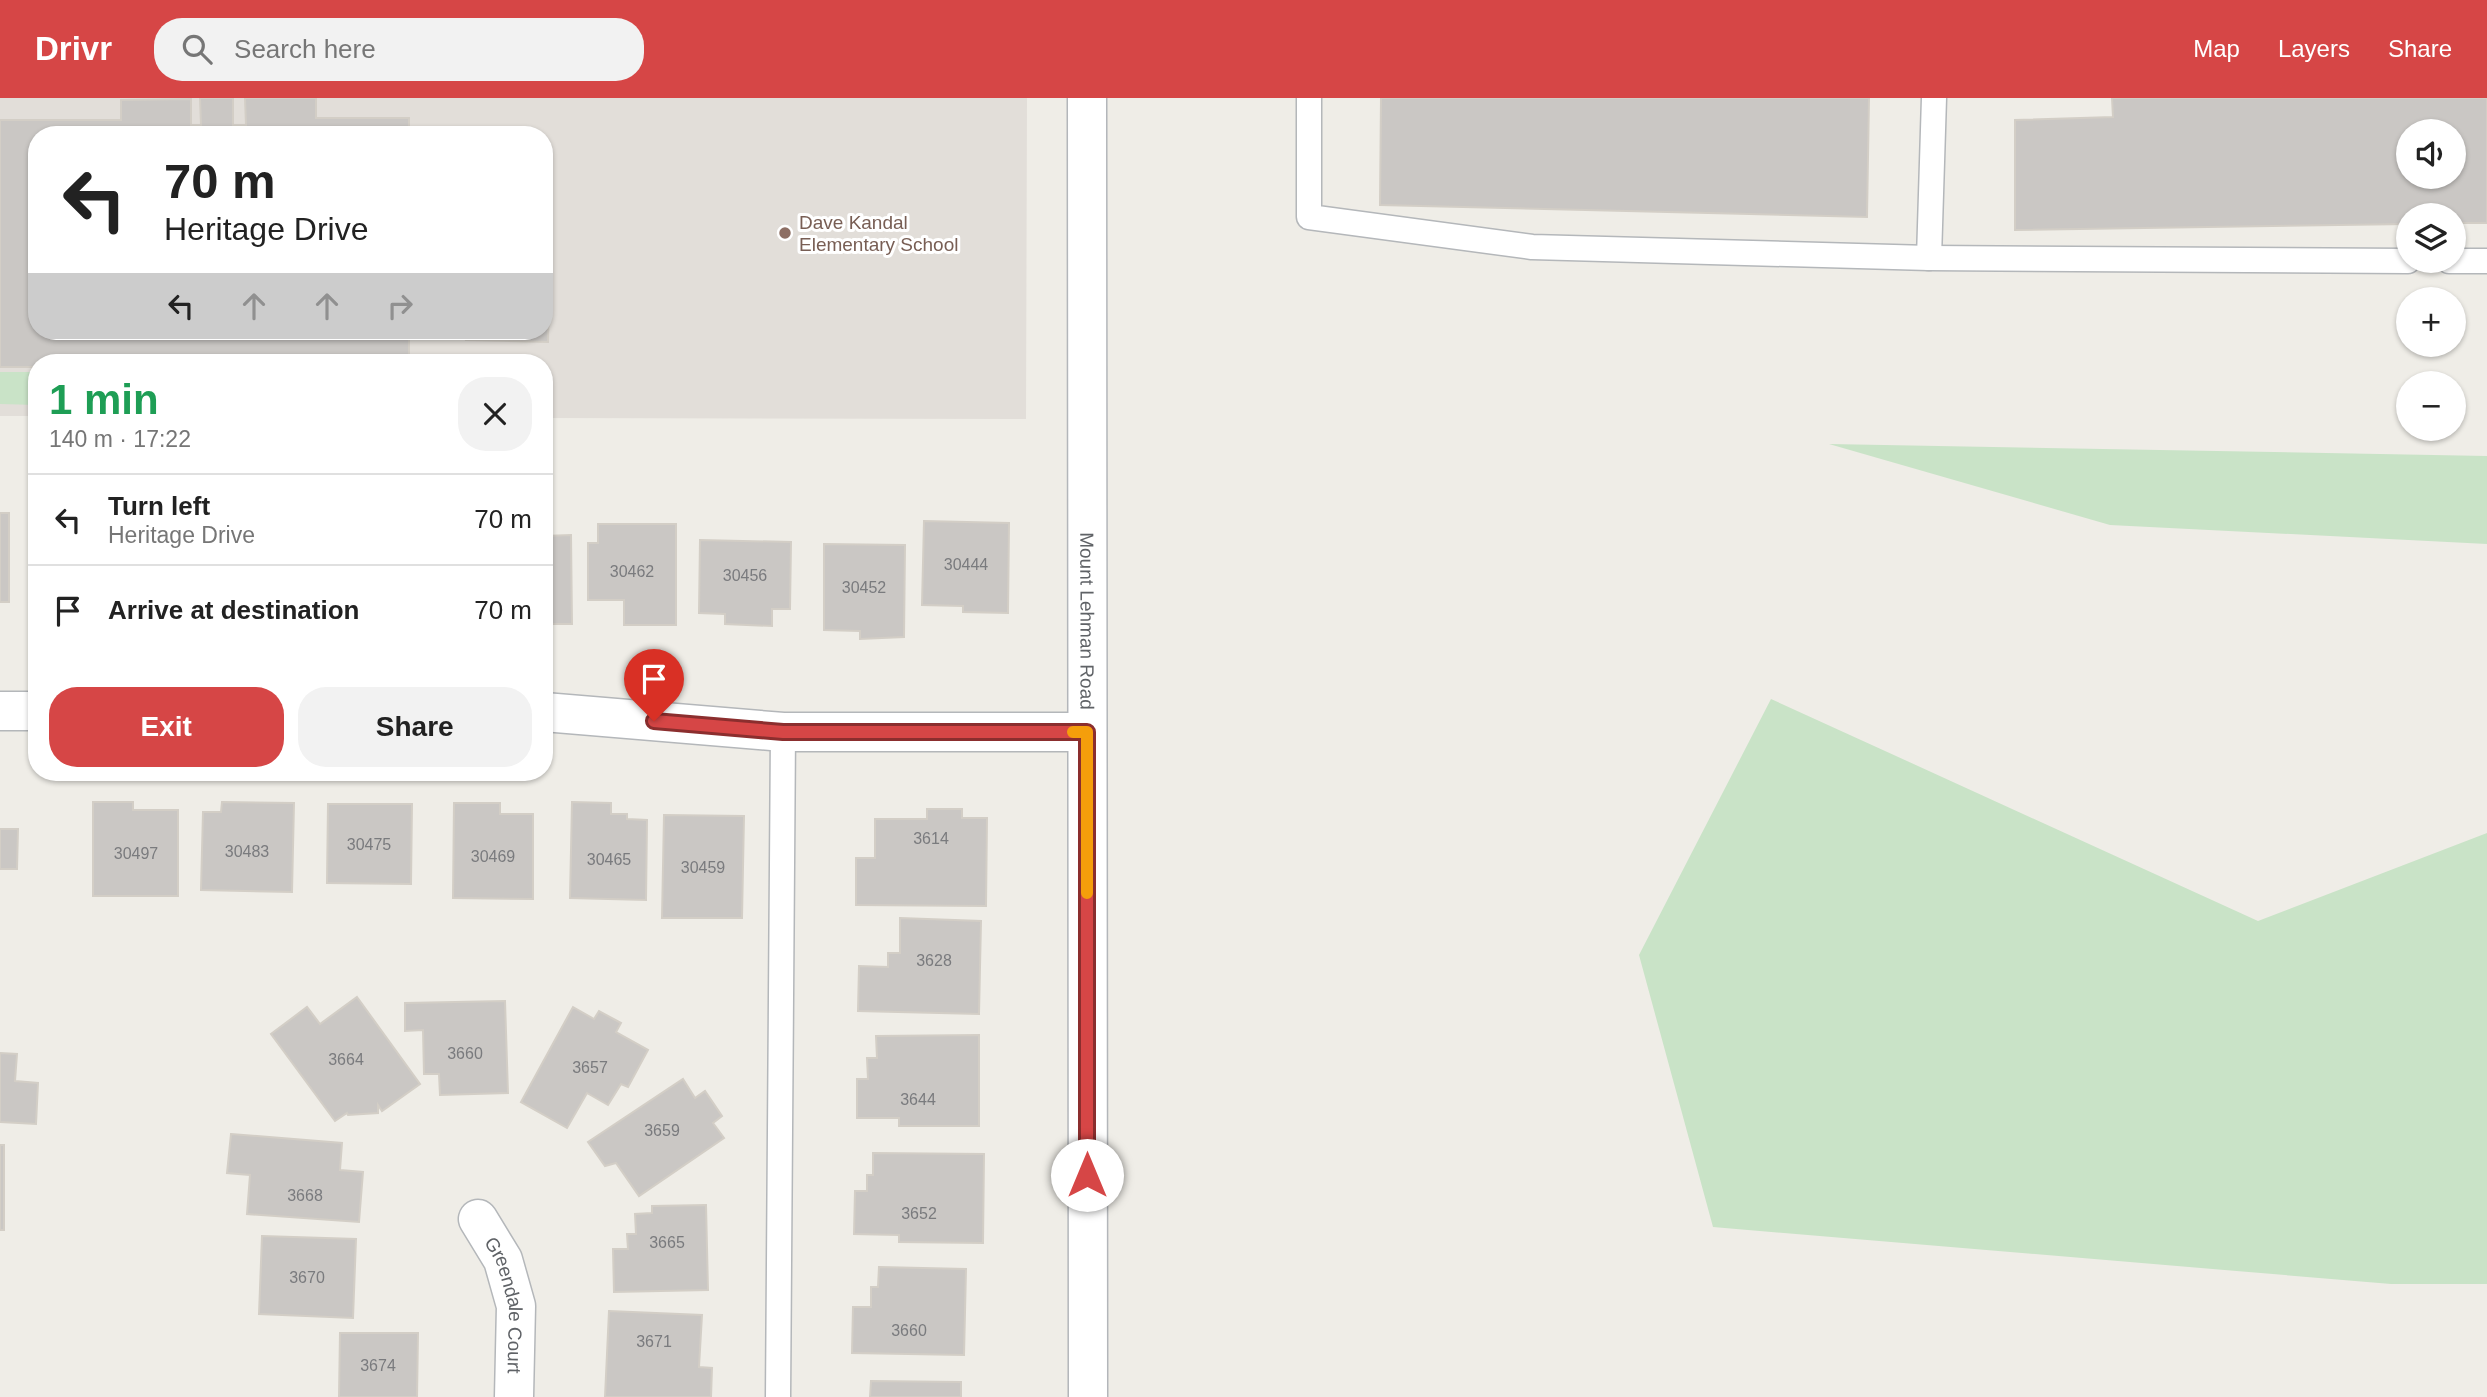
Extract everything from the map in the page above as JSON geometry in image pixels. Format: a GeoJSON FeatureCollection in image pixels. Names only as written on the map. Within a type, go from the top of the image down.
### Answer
{"type":"FeatureCollection","features":[{"type":"Feature","properties":{"kind":"main road","name":"Mount Lehman Road"},"geometry":{"type":"LineString","coordinates":[[1087,98],[1088,1397]]}},
{"type":"Feature","properties":{"kind":"main road"},"geometry":{"type":"LineString","coordinates":[[0,711],[28,711]]}},
{"type":"Feature","properties":{"kind":"main road"},"geometry":{"type":"LineString","coordinates":[[553,713],[783,732],[1087,732]]}},
{"type":"Feature","properties":{"kind":"main road","name":"Greendale Court"},"geometry":{"type":"LineString","coordinates":[[478,1219],[503,1260],[516,1306],[514,1397]]}},
{"type":"Feature","properties":{"kind":"lane"},"geometry":{"type":"LineString","coordinates":[[1309,98],[1309,217],[1532,247],[1929,258],[2396,261]]}},
{"type":"Feature","properties":{"kind":"lane"},"geometry":{"type":"LineString","coordinates":[[1929,258],[1934,98]]}},
{"type":"Feature","properties":{"kind":"lane"},"geometry":{"type":"LineString","coordinates":[[2466,261],[2487,261]]}},
{"type":"Feature","properties":{"kind":"lane"},"geometry":{"type":"LineString","coordinates":[[778,1397],[783,732]]}},
{"type":"Feature","properties":{"kind":"shaded area","name":"Dave Kandal Elementary School"},"geometry":{"type":"Polygon","coordinates":[[[0,98],[1027,98],[1026,419],[553,418],[553,354],[28,354],[28,416],[0,416],[0,98]]]}},
{"type":"Feature","properties":{"kind":"green space"},"geometry":{"type":"Polygon","coordinates":[[[0,372],[28,372],[28,405],[0,404],[0,372]]]}},
{"type":"Feature","properties":{"kind":"green space"},"geometry":{"type":"Polygon","coordinates":[[[1829,444],[2487,456],[2487,544],[2110,525],[1829,444]]]}},
{"type":"Feature","properties":{"kind":"green space"},"geometry":{"type":"Polygon","coordinates":[[[1771,699],[2258,921],[2487,833],[2487,1284],[2391,1284],[1713,1227],[1639,955],[1771,699]]]}},
{"type":"Feature","properties":{"kind":"building"},"geometry":{"type":"Polygon","coordinates":[[[200,98],[233,98],[233,125],[246,125],[245,98],[316,98],[316,118],[409,118],[409,126],[28,126],[28,340],[409,340],[409,354],[28,354],[28,367],[0,367],[0,120],[121,120],[121,100],[191,99],[191,125],[201,125],[200,98]]]}},
{"type":"Feature","properties":{"kind":"building"},"geometry":{"type":"Polygon","coordinates":[[[1381,98],[1869,98],[1867,217],[1380,205],[1381,98]]]}},
{"type":"Feature","properties":{"kind":"building"},"geometry":{"type":"Polygon","coordinates":[[[2112,98],[2487,98],[2487,223],[2466,223],[2466,203],[2396,203],[2396,224],[2015,230],[2015,120],[2113,117],[2112,98]]]}},
{"type":"Feature","properties":{"kind":"building"},"geometry":{"type":"Polygon","coordinates":[[[466,340],[548,340],[548,342],[466,340]]]}},
{"type":"Feature","properties":{"kind":"building"},"geometry":{"type":"Polygon","coordinates":[[[0,513],[9,513],[9,602],[0,602],[0,513]]]}},
{"type":"Feature","properties":{"kind":"building"},"geometry":{"type":"Polygon","coordinates":[[[924,521],[1009,523],[1008,613],[963,612],[963,606],[922,605],[924,521]]]}},
{"type":"Feature","properties":{"kind":"building"},"geometry":{"type":"Polygon","coordinates":[[[598,524],[676,524],[676,625],[624,625],[624,600],[588,600],[588,543],[598,543],[598,524]]]}},
{"type":"Feature","properties":{"kind":"building"},"geometry":{"type":"Polygon","coordinates":[[[571,535],[572,624],[553,624],[553,536],[571,535]]]}},
{"type":"Feature","properties":{"kind":"building"},"geometry":{"type":"Polygon","coordinates":[[[700,540],[791,542],[790,609],[772,609],[772,626],[725,624],[725,614],[699,613],[700,540]]]}},
{"type":"Feature","properties":{"kind":"building"},"geometry":{"type":"Polygon","coordinates":[[[824,544],[905,545],[904,637],[860,639],[860,631],[824,630],[824,544]]]}},
{"type":"Feature","properties":{"kind":"building"},"geometry":{"type":"Polygon","coordinates":[[[93,802],[133,802],[133,810],[178,810],[178,896],[93,896],[93,802]]]}},
{"type":"Feature","properties":{"kind":"building"},"geometry":{"type":"Polygon","coordinates":[[[222,802],[294,803],[292,892],[201,890],[203,812],[221,812],[222,802]]]}},
{"type":"Feature","properties":{"kind":"building"},"geometry":{"type":"Polygon","coordinates":[[[572,802],[611,803],[611,814],[627,814],[627,819],[647,820],[646,900],[570,898],[572,802]]]}},
{"type":"Feature","properties":{"kind":"building"},"geometry":{"type":"Polygon","coordinates":[[[454,803],[500,803],[500,814],[533,814],[533,899],[453,898],[454,803]]]}},
{"type":"Feature","properties":{"kind":"building"},"geometry":{"type":"Polygon","coordinates":[[[328,804],[412,804],[411,884],[327,883],[328,804]]]}},
{"type":"Feature","properties":{"kind":"building"},"geometry":{"type":"Polygon","coordinates":[[[927,809],[962,809],[962,818],[987,818],[986,906],[856,905],[856,858],[875,858],[875,819],[927,819],[927,809]]]}},
{"type":"Feature","properties":{"kind":"building"},"geometry":{"type":"Polygon","coordinates":[[[664,815],[744,816],[742,918],[662,918],[664,815]]]}},
{"type":"Feature","properties":{"kind":"building"},"geometry":{"type":"Polygon","coordinates":[[[0,829],[18,829],[17,869],[0,869],[0,829]]]}},
{"type":"Feature","properties":{"kind":"building"},"geometry":{"type":"Polygon","coordinates":[[[900,918],[981,921],[979,1014],[858,1011],[859,966],[888,967],[888,953],[900,953],[900,918]]]}},
{"type":"Feature","properties":{"kind":"building"},"geometry":{"type":"Polygon","coordinates":[[[357,997],[420,1084],[382,1111],[378,1105],[378,1113],[347,1113],[335,1121],[271,1034],[307,1007],[320,1024],[357,997]]]}},
{"type":"Feature","properties":{"kind":"building"},"geometry":{"type":"Polygon","coordinates":[[[505,1001],[508,1093],[440,1095],[439,1074],[424,1074],[423,1030],[405,1031],[405,1003],[505,1001]]]}},
{"type":"Feature","properties":{"kind":"building"},"geometry":{"type":"Polygon","coordinates":[[[573,1007],[594,1019],[599,1011],[621,1023],[616,1032],[648,1050],[628,1087],[621,1084],[608,1105],[587,1093],[567,1128],[521,1102],[573,1007]]]}},
{"type":"Feature","properties":{"kind":"building"},"geometry":{"type":"Polygon","coordinates":[[[979,1035],[979,1126],[899,1126],[899,1118],[857,1118],[857,1079],[868,1079],[867,1058],[877,1058],[876,1036],[979,1035]]]}},
{"type":"Feature","properties":{"kind":"building"},"geometry":{"type":"Polygon","coordinates":[[[0,1053],[17,1054],[15,1081],[38,1083],[36,1124],[0,1122],[0,1053]]]}},
{"type":"Feature","properties":{"kind":"building"},"geometry":{"type":"Polygon","coordinates":[[[683,1079],[695,1098],[705,1091],[722,1116],[713,1123],[724,1138],[639,1196],[616,1163],[605,1166],[588,1142],[683,1079]]]}},
{"type":"Feature","properties":{"kind":"building"},"geometry":{"type":"Polygon","coordinates":[[[231,1134],[342,1143],[340,1170],[363,1172],[359,1222],[247,1214],[250,1175],[227,1173],[231,1134]]]}},
{"type":"Feature","properties":{"kind":"building"},"geometry":{"type":"Polygon","coordinates":[[[0,1145],[4,1145],[4,1230],[0,1230],[0,1145]]]}},
{"type":"Feature","properties":{"kind":"building"},"geometry":{"type":"Polygon","coordinates":[[[873,1153],[984,1154],[983,1243],[899,1242],[899,1235],[854,1234],[855,1191],[867,1191],[867,1175],[873,1175],[873,1153]]]}},
{"type":"Feature","properties":{"kind":"building"},"geometry":{"type":"Polygon","coordinates":[[[706,1205],[708,1290],[614,1292],[613,1249],[628,1249],[627,1234],[636,1234],[635,1214],[652,1213],[652,1206],[706,1205]]]}},
{"type":"Feature","properties":{"kind":"building"},"geometry":{"type":"Polygon","coordinates":[[[262,1236],[356,1239],[353,1318],[259,1314],[262,1236]]]}},
{"type":"Feature","properties":{"kind":"building"},"geometry":{"type":"Polygon","coordinates":[[[879,1267],[966,1269],[964,1355],[852,1353],[853,1307],[871,1307],[871,1287],[878,1287],[879,1267]]]}},
{"type":"Feature","properties":{"kind":"building"},"geometry":{"type":"Polygon","coordinates":[[[609,1311],[702,1315],[699,1367],[712,1368],[711,1397],[605,1397],[609,1311]]]}},
{"type":"Feature","properties":{"kind":"building"},"geometry":{"type":"Polygon","coordinates":[[[340,1333],[418,1333],[417,1397],[339,1397],[340,1333]]]}},
{"type":"Feature","properties":{"kind":"building"},"geometry":{"type":"Polygon","coordinates":[[[871,1381],[961,1382],[961,1397],[870,1397],[871,1381]]]}},
{"type":"Feature","properties":{"kind":"slow traffic"},"geometry":{"type":"LineString","coordinates":[[1073,732],[1087,732],[1087,893]]}},
{"type":"Feature","properties":{"kind":"place","name":"Dave Kandal Elementary School"},"geometry":{"type":"Point","coordinates":[785,233]}},
{"type":"Feature","properties":{"kind":"route"},"geometry":{"type":"LineString","coordinates":[[654,721],[783,732],[1087,732],[1087,1175]]}}]}
